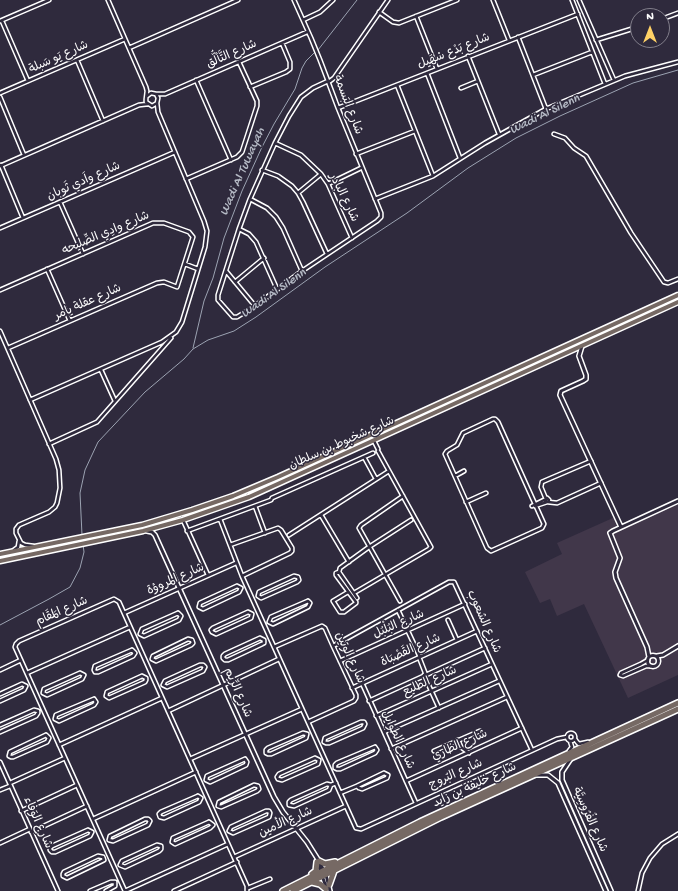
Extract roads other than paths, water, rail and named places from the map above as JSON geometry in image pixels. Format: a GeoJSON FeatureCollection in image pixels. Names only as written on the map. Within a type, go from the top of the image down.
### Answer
{"type":"FeatureCollection","features":[{"type":"Feature","properties":{"kind":"highway","name":"شارع خليفة بن زايد"},"geometry":{"type":"LineString","coordinates":[[293,891],[311,882],[343,860],[420,822],[602,737],[678,705]]}},
{"type":"Feature","properties":{"kind":"highway","name":"شارع خليفة بن زايد"},"geometry":{"type":"LineString","coordinates":[[283,891],[304,880],[336,870],[408,832],[533,776],[678,705]]}},
{"type":"Feature","properties":{"kind":"highway"},"geometry":{"type":"LineString","coordinates":[[304,880],[316,872],[318,861],[328,864],[343,860]]}},
{"type":"Feature","properties":{"kind":"highway"},"geometry":{"type":"LineString","coordinates":[[311,882],[320,884],[328,889],[332,874],[336,870]]}},
{"type":"Feature","properties":{"kind":"main road","name":"شارع شخبوط بن سلطان"},"geometry":{"type":"LineString","coordinates":[[0,554],[162,519],[212,504],[260,485],[678,294]]}},
{"type":"Feature","properties":{"kind":"main road","name":"شارع شخبوط بن سلطان"},"geometry":{"type":"LineString","coordinates":[[0,561],[161,526],[249,497],[678,302]]}},
{"type":"Feature","properties":{"kind":"main road"},"geometry":{"type":"LineString","coordinates":[[141,531],[138,530],[139,528],[151,525],[162,519]]}},
{"type":"Feature","properties":{"kind":"street"},"geometry":{"type":"LineString","coordinates":[[28,81],[1,21],[49,0]]}},
{"type":"Feature","properties":{"kind":"street"},"geometry":{"type":"LineString","coordinates":[[108,0],[146,87],[146,97],[149,105],[158,112]]}},
{"type":"Feature","properties":{"kind":"street"},"geometry":{"type":"LineString","coordinates":[[129,48],[238,0]]}},
{"type":"Feature","properties":{"kind":"street","name":"شارع البَسمة"},"geometry":{"type":"LineString","coordinates":[[294,0],[320,60],[361,168],[381,213],[381,217],[377,221],[352,238]]}},
{"type":"Feature","properties":{"kind":"street"},"geometry":{"type":"LineString","coordinates":[[302,20],[320,12],[332,0]]}},
{"type":"Feature","properties":{"kind":"street"},"geometry":{"type":"LineString","coordinates":[[352,238],[302,271],[255,306],[235,317],[232,316],[220,302],[218,297],[250,199],[262,170],[289,116],[301,97],[313,88],[336,76],[388,0]]}},
{"type":"Feature","properties":{"kind":"street"},"geometry":{"type":"LineString","coordinates":[[379,12],[397,23],[457,0]]}},
{"type":"Feature","properties":{"kind":"street"},"geometry":{"type":"LineString","coordinates":[[493,0],[509,40]]}},
{"type":"Feature","properties":{"kind":"street"},"geometry":{"type":"LineString","coordinates":[[573,0],[605,84]]}},
{"type":"Feature","properties":{"kind":"street"},"geometry":{"type":"LineString","coordinates":[[579,0],[614,80]]}},
{"type":"Feature","properties":{"kind":"street","name":"شارع بَدْع سْهَيل"},"geometry":{"type":"LineString","coordinates":[[338,108],[578,14]]}},
{"type":"Feature","properties":{"kind":"street"},"geometry":{"type":"LineString","coordinates":[[416,16],[437,69]]}},
{"type":"Feature","properties":{"kind":"street"},"geometry":{"type":"LineString","coordinates":[[596,40],[630,29]]}},
{"type":"Feature","properties":{"kind":"street","name":"شارع التَّألُّق"},"geometry":{"type":"LineString","coordinates":[[155,94],[165,94],[307,32]]}},
{"type":"Feature","properties":{"kind":"street"},"geometry":{"type":"LineString","coordinates":[[518,37],[546,109]]}},
{"type":"Feature","properties":{"kind":"street","name":"شارع يَو سَبلة"},"geometry":{"type":"LineString","coordinates":[[0,94],[125,39]]}},
{"type":"Feature","properties":{"kind":"street"},"geometry":{"type":"LineString","coordinates":[[250,87],[290,69],[290,62],[282,43]]}},
{"type":"Feature","properties":{"kind":"street"},"geometry":{"type":"LineString","coordinates":[[533,75],[592,52]]}},
{"type":"Feature","properties":{"kind":"street"},"geometry":{"type":"LineString","coordinates":[[468,56],[499,134]]}},
{"type":"Feature","properties":{"kind":"street"},"geometry":{"type":"LineString","coordinates":[[77,60],[104,121]]}},
{"type":"Feature","properties":{"kind":"street"},"geometry":{"type":"LineString","coordinates":[[186,179],[231,160],[241,153],[257,109],[257,103],[239,62]]}},
{"type":"Feature","properties":{"kind":"street"},"geometry":{"type":"LineString","coordinates":[[375,199],[433,176],[499,134],[546,109],[633,73],[678,62]]}},
{"type":"Feature","properties":{"kind":"street"},"geometry":{"type":"LineString","coordinates":[[427,73],[460,158]]}},
{"type":"Feature","properties":{"kind":"street"},"geometry":{"type":"LineString","coordinates":[[196,80],[231,160]]}},
{"type":"Feature","properties":{"kind":"street"},"geometry":{"type":"LineString","coordinates":[[461,88],[478,81]]}},
{"type":"Feature","properties":{"kind":"street"},"geometry":{"type":"LineString","coordinates":[[397,85],[433,176]]}},
{"type":"Feature","properties":{"kind":"street"},"geometry":{"type":"LineString","coordinates":[[49,444],[96,423],[174,334],[182,322],[207,242],[207,231],[204,221],[158,112],[158,98],[146,87]]}},
{"type":"Feature","properties":{"kind":"street"},"geometry":{"type":"LineString","coordinates":[[24,218],[1,166],[139,105],[149,94],[155,94]]}},
{"type":"Feature","properties":{"kind":"street","name":"شارع التَّألُّق"},"geometry":{"type":"LineString","coordinates":[[158,102],[165,94]]}},
{"type":"Feature","properties":{"kind":"street"},"geometry":{"type":"LineString","coordinates":[[0,98],[24,155]]}},
{"type":"Feature","properties":{"kind":"street"},"geometry":{"type":"LineString","coordinates":[[139,105],[153,106],[158,102]]}},
{"type":"Feature","properties":{"kind":"street"},"geometry":{"type":"LineString","coordinates":[[356,154],[415,131]]}},
{"type":"Feature","properties":{"kind":"street"},"geometry":{"type":"LineString","coordinates":[[554,134],[565,138],[574,148],[586,156],[631,233],[664,282],[668,283],[678,279]]}},
{"type":"Feature","properties":{"kind":"street","name":"شارع البادر"},"geometry":{"type":"LineString","coordinates":[[275,143],[300,155],[321,174],[328,184],[352,238]]}},
{"type":"Feature","properties":{"kind":"street","name":"شارع واَدي ثَوبان"},"geometry":{"type":"LineString","coordinates":[[0,228],[175,152]]}},
{"type":"Feature","properties":{"kind":"street"},"geometry":{"type":"LineString","coordinates":[[328,184],[361,168]]}},
{"type":"Feature","properties":{"kind":"street"},"geometry":{"type":"LineString","coordinates":[[262,170],[274,174],[286,181],[298,193],[304,202],[327,254]]}},
{"type":"Feature","properties":{"kind":"street"},"geometry":{"type":"LineString","coordinates":[[298,193],[321,174]]}},
{"type":"Feature","properties":{"kind":"street"},"geometry":{"type":"LineString","coordinates":[[250,199],[262,204],[276,217],[283,228],[302,271]]}},
{"type":"Feature","properties":{"kind":"street"},"geometry":{"type":"LineString","coordinates":[[60,202],[83,254]]}},
{"type":"Feature","properties":{"kind":"street","name":"شارع وادِي الصِّليحه"},"geometry":{"type":"LineString","coordinates":[[0,290],[149,224],[158,222],[189,232],[192,235],[193,239],[177,287]]}},
{"type":"Feature","properties":{"kind":"street"},"geometry":{"type":"LineString","coordinates":[[239,229],[249,234],[256,242],[277,289]]}},
{"type":"Feature","properties":{"kind":"street"},"geometry":{"type":"LineString","coordinates":[[235,282],[264,258]]}},
{"type":"Feature","properties":{"kind":"street"},"geometry":{"type":"LineString","coordinates":[[185,264],[198,269]]}},
{"type":"Feature","properties":{"kind":"street"},"geometry":{"type":"LineString","coordinates":[[47,269],[70,321]]}},
{"type":"Feature","properties":{"kind":"street"},"geometry":{"type":"LineString","coordinates":[[226,271],[255,306]]}},
{"type":"Feature","properties":{"kind":"street","name":"شارع عقلة يامر"},"geometry":{"type":"LineString","coordinates":[[8,348],[157,283],[164,282],[177,287]]}},
{"type":"Feature","properties":{"kind":"street"},"geometry":{"type":"LineString","coordinates":[[0,331],[58,464],[60,474],[57,503],[51,511],[17,526],[16,531],[20,541],[25,545],[39,546]]}},
{"type":"Feature","properties":{"kind":"street"},"geometry":{"type":"LineString","coordinates":[[30,400],[155,346],[174,334]]}},
{"type":"Feature","properties":{"kind":"street"},"geometry":{"type":"LineString","coordinates":[[583,345],[579,356],[586,379],[561,391],[560,395],[621,527]]}},
{"type":"Feature","properties":{"kind":"street"},"geometry":{"type":"LineString","coordinates":[[155,346],[158,352]]}},
{"type":"Feature","properties":{"kind":"street"},"geometry":{"type":"LineString","coordinates":[[569,352],[579,356]]}},
{"type":"Feature","properties":{"kind":"street"},"geometry":{"type":"LineString","coordinates":[[101,370],[115,402]]}},
{"type":"Feature","properties":{"kind":"street"},"geometry":{"type":"LineString","coordinates":[[112,397],[119,398]]}},
{"type":"Feature","properties":{"kind":"street"},"geometry":{"type":"LineString","coordinates":[[495,419],[498,422],[544,523],[543,527],[491,551],[487,548],[454,476],[445,455],[446,452],[455,446],[464,432],[495,419]]}},
{"type":"Feature","properties":{"kind":"street"},"geometry":{"type":"LineString","coordinates":[[354,593],[431,547],[389,471],[374,440]]}},
{"type":"Feature","properties":{"kind":"street"},"geometry":{"type":"LineString","coordinates":[[187,531],[255,506],[373,453]]}},
{"type":"Feature","properties":{"kind":"street"},"geometry":{"type":"LineString","coordinates":[[364,457],[376,479]]}},
{"type":"Feature","properties":{"kind":"street"},"geometry":{"type":"LineString","coordinates":[[591,460],[544,481],[541,487],[547,499],[553,503],[601,483]]}},
{"type":"Feature","properties":{"kind":"street"},"geometry":{"type":"LineString","coordinates":[[289,535],[389,471]]}},
{"type":"Feature","properties":{"kind":"street"},"geometry":{"type":"LineString","coordinates":[[454,476],[464,471]]}},
{"type":"Feature","properties":{"kind":"street"},"geometry":{"type":"LineString","coordinates":[[466,502],[486,493]]}},
{"type":"Feature","properties":{"kind":"street"},"geometry":{"type":"LineString","coordinates":[[400,601],[359,529],[360,525],[403,496]]}},
{"type":"Feature","properties":{"kind":"street"},"geometry":{"type":"LineString","coordinates":[[532,507],[547,499]]}},
{"type":"Feature","properties":{"kind":"street"},"geometry":{"type":"LineString","coordinates":[[651,666],[648,663],[649,658],[647,647],[615,576],[620,558],[610,533],[678,501]]}},
{"type":"Feature","properties":{"kind":"street"},"geometry":{"type":"LineString","coordinates":[[255,506],[265,533]]}},
{"type":"Feature","properties":{"kind":"street"},"geometry":{"type":"LineString","coordinates":[[321,515],[349,562]]}},
{"type":"Feature","properties":{"kind":"street","name":"شارع البُروج"},"geometry":{"type":"LineString","coordinates":[[220,519],[242,576],[356,828],[358,829],[365,826],[532,750],[554,741],[568,739]]}},
{"type":"Feature","properties":{"kind":"street"},"geometry":{"type":"LineString","coordinates":[[183,520],[208,575]]}},
{"type":"Feature","properties":{"kind":"street"},"geometry":{"type":"LineString","coordinates":[[348,592],[333,601],[340,612],[344,612],[356,604],[348,592],[336,575],[340,568],[369,546],[411,520]]}},
{"type":"Feature","properties":{"kind":"street"},"geometry":{"type":"LineString","coordinates":[[141,531],[151,531],[155,535],[161,526]]}},
{"type":"Feature","properties":{"kind":"street"},"geometry":{"type":"LineString","coordinates":[[230,545],[277,528],[280,529],[292,548],[292,552],[242,576]]}},
{"type":"Feature","properties":{"kind":"street","name":"شارع الرِّيم"},"geometry":{"type":"LineString","coordinates":[[155,535],[275,798],[283,812],[318,861],[328,889]]}},
{"type":"Feature","properties":{"kind":"street"},"geometry":{"type":"LineString","coordinates":[[7,552],[18,547],[20,541]]}},
{"type":"Feature","properties":{"kind":"street","name":"شارع المروؤة"},"geometry":{"type":"LineString","coordinates":[[124,613],[236,562]]}},
{"type":"Feature","properties":{"kind":"street"},"geometry":{"type":"LineString","coordinates":[[339,572],[358,598]]}},
{"type":"Feature","properties":{"kind":"street"},"geometry":{"type":"LineString","coordinates":[[252,598],[258,596],[262,598],[298,581],[298,577],[295,576],[258,592],[258,596]]}},
{"type":"Feature","properties":{"kind":"street","name":"شارع الشعوب"},"geometry":{"type":"LineString","coordinates":[[333,646],[452,581],[456,583],[499,681],[532,750]]}},
{"type":"Feature","properties":{"kind":"street"},"geometry":{"type":"LineString","coordinates":[[241,588],[237,586],[200,602],[199,607],[203,608],[240,592],[241,588],[246,585]]}},
{"type":"Feature","properties":{"kind":"street"},"geometry":{"type":"LineString","coordinates":[[273,585],[276,591]]}},
{"type":"Feature","properties":{"kind":"street"},"geometry":{"type":"LineString","coordinates":[[222,593],[225,599]]}},
{"type":"Feature","properties":{"kind":"street","name":"شارع المَقَام"},"geometry":{"type":"LineString","coordinates":[[125,891],[15,647],[17,643],[22,640],[112,599],[118,601],[124,613],[237,862],[248,890],[270,879]]}},
{"type":"Feature","properties":{"kind":"street"},"geometry":{"type":"LineString","coordinates":[[264,624],[269,622],[273,624],[308,607],[310,603],[307,601],[270,618],[269,622]]}},
{"type":"Feature","properties":{"kind":"street","name":"شارع البُلْبُل"},"geometry":{"type":"LineString","coordinates":[[340,661],[465,604]]}},
{"type":"Feature","properties":{"kind":"street"},"geometry":{"type":"LineString","coordinates":[[398,610],[419,657],[431,691],[439,708]]}},
{"type":"Feature","properties":{"kind":"street"},"geometry":{"type":"LineString","coordinates":[[252,614],[252,618],[216,634],[211,630],[248,612],[252,614],[258,611]]}},
{"type":"Feature","properties":{"kind":"street"},"geometry":{"type":"LineString","coordinates":[[286,611],[288,617]]}},
{"type":"Feature","properties":{"kind":"street"},"geometry":{"type":"LineString","coordinates":[[134,636],[140,634],[144,636],[179,620],[181,616],[177,613],[141,630],[140,634]]}},
{"type":"Feature","properties":{"kind":"street"},"geometry":{"type":"LineString","coordinates":[[234,618],[237,625]]}},
{"type":"Feature","properties":{"kind":"street"},"geometry":{"type":"LineString","coordinates":[[448,620],[457,640]]}},
{"type":"Feature","properties":{"kind":"street"},"geometry":{"type":"LineString","coordinates":[[156,623],[158,629]]}},
{"type":"Feature","properties":{"kind":"street","name":"شارع الوتين"},"geometry":{"type":"LineString","coordinates":[[274,647],[322,626],[325,628],[356,695],[355,700],[308,722]]}},
{"type":"Feature","properties":{"kind":"street"},"geometry":{"type":"LineString","coordinates":[[27,673],[130,627]]}},
{"type":"Feature","properties":{"kind":"street","name":"شارع القَصْبَاة"},"geometry":{"type":"LineString","coordinates":[[352,688],[477,631]]}},
{"type":"Feature","properties":{"kind":"street"},"geometry":{"type":"LineString","coordinates":[[264,640],[260,638],[245,644],[224,654],[223,658],[227,660],[263,643],[264,640],[270,637]]}},
{"type":"Feature","properties":{"kind":"street"},"geometry":{"type":"LineString","coordinates":[[146,662],[152,659],[153,656],[189,639],[193,641],[192,644],[155,661],[152,659]]}},
{"type":"Feature","properties":{"kind":"street"},"geometry":{"type":"LineString","coordinates":[[245,644],[248,650]]}},
{"type":"Feature","properties":{"kind":"street"},"geometry":{"type":"LineString","coordinates":[[647,647],[658,658],[659,662]]}},
{"type":"Feature","properties":{"kind":"street"},"geometry":{"type":"LineString","coordinates":[[678,647],[665,655],[656,665],[644,667],[623,676],[620,675],[655,655],[663,656],[678,647]]}},
{"type":"Feature","properties":{"kind":"street"},"geometry":{"type":"LineString","coordinates":[[369,701],[485,648]]}},
{"type":"Feature","properties":{"kind":"street"},"geometry":{"type":"LineString","coordinates":[[135,652],[132,650],[95,666],[94,670],[97,672],[133,656],[135,652],[140,649]]}},
{"type":"Feature","properties":{"kind":"street"},"geometry":{"type":"LineString","coordinates":[[167,649],[170,654]]}},
{"type":"Feature","properties":{"kind":"street"},"geometry":{"type":"LineString","coordinates":[[116,657],[119,662]]}},
{"type":"Feature","properties":{"kind":"street"},"geometry":{"type":"LineString","coordinates":[[168,711],[279,659]]}},
{"type":"Feature","properties":{"kind":"street"},"geometry":{"type":"LineString","coordinates":[[0,670],[21,660]]}},
{"type":"Feature","properties":{"kind":"street","name":"شارع الطليع"},"geometry":{"type":"LineString","coordinates":[[376,716],[492,664]]}},
{"type":"Feature","properties":{"kind":"street"},"geometry":{"type":"LineString","coordinates":[[158,688],[163,685],[165,681],[201,665],[204,666],[203,671],[167,687],[163,685]]}},
{"type":"Feature","properties":{"kind":"street"},"geometry":{"type":"LineString","coordinates":[[37,696],[43,694],[46,695],[61,689],[82,679],[84,675],[80,673],[58,683],[44,690],[43,694]]}},
{"type":"Feature","properties":{"kind":"street"},"geometry":{"type":"LineString","coordinates":[[146,678],[142,676],[128,682],[107,692],[106,696],[109,698],[145,682],[146,678],[152,675]]}},
{"type":"Feature","properties":{"kind":"street"},"geometry":{"type":"LineString","coordinates":[[179,675],[182,680]]}},
{"type":"Feature","properties":{"kind":"street"},"geometry":{"type":"LineString","coordinates":[[384,732],[499,681]]}},
{"type":"Feature","properties":{"kind":"street"},"geometry":{"type":"LineString","coordinates":[[128,682],[131,688]]}},
{"type":"Feature","properties":{"kind":"street"},"geometry":{"type":"LineString","coordinates":[[0,701],[24,690],[26,686],[31,683]]}},
{"type":"Feature","properties":{"kind":"street"},"geometry":{"type":"LineString","coordinates":[[58,683],[61,689]]}},
{"type":"Feature","properties":{"kind":"street"},"geometry":{"type":"LineString","coordinates":[[0,694],[23,684],[26,686]]}},
{"type":"Feature","properties":{"kind":"street","name":"شارع الطوايل"},"geometry":{"type":"LineString","coordinates":[[362,684],[416,803]]}},
{"type":"Feature","properties":{"kind":"street"},"geometry":{"type":"LineString","coordinates":[[8,691],[10,696]]}},
{"type":"Feature","properties":{"kind":"street"},"geometry":{"type":"LineString","coordinates":[[391,749],[507,697]]}},
{"type":"Feature","properties":{"kind":"street"},"geometry":{"type":"LineString","coordinates":[[59,745],[162,698]]}},
{"type":"Feature","properties":{"kind":"street"},"geometry":{"type":"LineString","coordinates":[[49,722],[55,719],[55,716],[70,709],[92,700],[95,701],[94,705],[59,721],[55,719]]}},
{"type":"Feature","properties":{"kind":"street"},"geometry":{"type":"LineString","coordinates":[[0,725],[34,710],[38,711],[43,709]]}},
{"type":"Feature","properties":{"kind":"street"},"geometry":{"type":"LineString","coordinates":[[70,709],[73,714]]}},
{"type":"Feature","properties":{"kind":"street"},"geometry":{"type":"LineString","coordinates":[[190,759],[302,709]]}},
{"type":"Feature","properties":{"kind":"street"},"geometry":{"type":"LineString","coordinates":[[0,732],[37,715],[38,711]]}},
{"type":"Feature","properties":{"kind":"street"},"geometry":{"type":"LineString","coordinates":[[19,716],[22,722]]}},
{"type":"Feature","properties":{"kind":"street"},"geometry":{"type":"LineString","coordinates":[[318,744],[324,742],[328,744],[364,727],[365,723],[361,722],[340,731],[326,738],[324,742]]}},
{"type":"Feature","properties":{"kind":"street","name":"شارع الظاري"},"geometry":{"type":"LineString","coordinates":[[406,781],[522,728]]}},
{"type":"Feature","properties":{"kind":"street"},"geometry":{"type":"LineString","coordinates":[[307,734],[304,732],[268,748],[266,753],[270,754],[306,738],[307,734],[312,731]]}},
{"type":"Feature","properties":{"kind":"street"},"geometry":{"type":"LineString","coordinates":[[340,731],[342,737]]}},
{"type":"Feature","properties":{"kind":"street"},"geometry":{"type":"LineString","coordinates":[[434,751],[480,731]]}},
{"type":"Feature","properties":{"kind":"street"},"geometry":{"type":"LineString","coordinates":[[567,753],[572,747],[568,739],[569,733],[575,734],[575,739],[581,744],[602,737]]}},
{"type":"Feature","properties":{"kind":"street"},"geometry":{"type":"LineString","coordinates":[[49,737],[48,741],[34,748],[13,757],[9,756],[10,752],[45,736],[49,737],[55,734]]}},
{"type":"Feature","properties":{"kind":"street"},"geometry":{"type":"LineString","coordinates":[[289,739],[291,744]]}},
{"type":"Feature","properties":{"kind":"street"},"geometry":{"type":"LineString","coordinates":[[568,739],[573,741],[575,739]]}},
{"type":"Feature","properties":{"kind":"street"},"geometry":{"type":"LineString","coordinates":[[458,740],[461,747],[468,752]]}},
{"type":"Feature","properties":{"kind":"street"},"geometry":{"type":"LineString","coordinates":[[31,742],[34,748]]}},
{"type":"Feature","properties":{"kind":"street"},"geometry":{"type":"LineString","coordinates":[[330,770],[335,768],[337,764],[352,757],[372,748],[376,749],[376,753],[339,770],[335,768]]}},
{"type":"Feature","properties":{"kind":"street"},"geometry":{"type":"LineString","coordinates":[[319,760],[316,758],[279,774],[277,776],[278,779],[282,780],[318,763],[319,760],[324,757]]}},
{"type":"Feature","properties":{"kind":"street"},"geometry":{"type":"LineString","coordinates":[[352,757],[354,763]]}},
{"type":"Feature","properties":{"kind":"street","name":"شارع الفُرُوسِيَّة"},"geometry":{"type":"LineString","coordinates":[[572,757],[563,768],[561,775],[562,780],[610,891]]}},
{"type":"Feature","properties":{"kind":"street"},"geometry":{"type":"LineString","coordinates":[[1,789],[65,758]]}},
{"type":"Feature","properties":{"kind":"street"},"geometry":{"type":"LineString","coordinates":[[201,782],[206,780],[210,782],[246,765],[248,762],[244,760],[222,769],[207,776],[206,780]]}},
{"type":"Feature","properties":{"kind":"street","name":"شارع الوَفاء"},"geometry":{"type":"LineString","coordinates":[[0,762],[58,891]]}},
{"type":"Feature","properties":{"kind":"street"},"geometry":{"type":"LineString","coordinates":[[300,765],[303,770]]}},
{"type":"Feature","properties":{"kind":"street"},"geometry":{"type":"LineString","coordinates":[[222,769],[225,775]]}},
{"type":"Feature","properties":{"kind":"street"},"geometry":{"type":"LineString","coordinates":[[93,819],[196,772]]}},
{"type":"Feature","properties":{"kind":"street"},"geometry":{"type":"LineString","coordinates":[[340,793],[384,773],[388,775],[386,778],[362,789],[357,786]]}},
{"type":"Feature","properties":{"kind":"street","name":"شارع الفُرُوسِيَّة"},"geometry":{"type":"LineString","coordinates":[[533,776],[548,775],[558,783],[606,891]]}},
{"type":"Feature","properties":{"kind":"street"},"geometry":{"type":"LineString","coordinates":[[331,785],[330,789],[294,806],[289,805],[290,800],[327,784],[331,785],[336,783]]}},
{"type":"Feature","properties":{"kind":"street"},"geometry":{"type":"LineString","coordinates":[[21,810],[77,785]]}},
{"type":"Feature","properties":{"kind":"street"},"geometry":{"type":"LineString","coordinates":[[212,808],[218,806],[221,807],[258,790],[258,786],[255,785],[218,802],[218,806]]}},
{"type":"Feature","properties":{"kind":"street"},"geometry":{"type":"LineString","coordinates":[[312,790],[314,796]]}},
{"type":"Feature","properties":{"kind":"street"},"geometry":{"type":"LineString","coordinates":[[201,798],[198,796],[182,802],[161,812],[160,816],[164,818],[199,802],[201,798],[206,795]]}},
{"type":"Feature","properties":{"kind":"street"},"geometry":{"type":"LineString","coordinates":[[234,795],[237,800]]}},
{"type":"Feature","properties":{"kind":"street"},"geometry":{"type":"LineString","coordinates":[[182,802],[185,808]]}},
{"type":"Feature","properties":{"kind":"street"},"geometry":{"type":"LineString","coordinates":[[0,843],[87,806]]}},
{"type":"Feature","properties":{"kind":"street","name":"شارع الأمين"},"geometry":{"type":"LineString","coordinates":[[234,857],[346,806]]}},
{"type":"Feature","properties":{"kind":"street"},"geometry":{"type":"LineString","coordinates":[[224,834],[229,831],[230,828],[245,821],[267,811],[270,813],[269,817],[233,833],[229,831]]}},
{"type":"Feature","properties":{"kind":"street"},"geometry":{"type":"LineString","coordinates":[[103,842],[109,840],[113,841],[127,835],[148,825],[150,821],[146,819],[124,829],[110,836],[109,840]]}},
{"type":"Feature","properties":{"kind":"street"},"geometry":{"type":"LineString","coordinates":[[212,824],[209,822],[194,828],[173,838],[172,842],[175,844],[211,827],[212,824],[218,820]]}},
{"type":"Feature","properties":{"kind":"street"},"geometry":{"type":"LineString","coordinates":[[245,821],[248,826]]}},
{"type":"Feature","properties":{"kind":"street"},"geometry":{"type":"LineString","coordinates":[[194,828],[196,834]]}},
{"type":"Feature","properties":{"kind":"street"},"geometry":{"type":"LineString","coordinates":[[92,832],[89,830],[73,836],[51,846],[50,850],[55,852],[90,836],[92,832],[97,829]]}},
{"type":"Feature","properties":{"kind":"street"},"geometry":{"type":"LineString","coordinates":[[124,829],[127,835]]}},
{"type":"Feature","properties":{"kind":"street"},"geometry":{"type":"LineString","coordinates":[[638,891],[642,873],[650,858],[662,844],[678,834]]}},
{"type":"Feature","properties":{"kind":"street"},"geometry":{"type":"LineString","coordinates":[[73,836],[76,842]]}},
{"type":"Feature","properties":{"kind":"street"},"geometry":{"type":"LineString","coordinates":[[125,891],[228,844]]}},
{"type":"Feature","properties":{"kind":"street"},"geometry":{"type":"LineString","coordinates":[[115,868],[120,866],[125,867],[160,851],[161,846],[157,845],[121,862],[120,866]]}},
{"type":"Feature","properties":{"kind":"street"},"geometry":{"type":"LineString","coordinates":[[104,858],[99,856],[85,862],[64,872],[63,876],[67,878],[101,862],[109,855]]}},
{"type":"Feature","properties":{"kind":"street"},"geometry":{"type":"LineString","coordinates":[[136,855],[138,861]]}},
{"type":"Feature","properties":{"kind":"street"},"geometry":{"type":"LineString","coordinates":[[85,862],[87,868]]}},
{"type":"Feature","properties":{"kind":"street"},"geometry":{"type":"LineString","coordinates":[[174,891],[237,862]]}},
{"type":"Feature","properties":{"kind":"street"},"geometry":{"type":"LineString","coordinates":[[601,881],[604,880],[610,891]]}},
{"type":"Feature","properties":{"kind":"street"},"geometry":{"type":"LineString","coordinates":[[90,891],[98,890],[112,881],[115,883],[121,881]]}},
{"type":"Feature","properties":{"kind":"street"},"geometry":{"type":"LineString","coordinates":[[106,891],[114,887],[115,883]]}},
{"type":"Feature","properties":{"kind":"waterway","name":"Wadi Al Tuwayah"},"geometry":{"type":"LineString","coordinates":[[318,50],[357,0]]}},
{"type":"Feature","properties":{"kind":"waterway","name":"Wadi Al Tuwayah"},"geometry":{"type":"LineString","coordinates":[[193,348],[204,301],[213,278],[224,238],[242,191],[262,147],[295,89],[302,68],[306,61],[315,52]]}},
{"type":"Feature","properties":{"kind":"waterway","name":"Wadi Al Silenn"},"geometry":{"type":"LineString","coordinates":[[82,535],[80,493],[85,470],[98,442],[145,392],[184,359],[193,349],[208,340],[234,331],[256,317],[325,267],[407,213],[468,168],[516,138],[633,83],[678,70]]}},
{"type":"Feature","properties":{"kind":"waterway","name":"Wadi Al Silenn"},"geometry":{"type":"LineString","coordinates":[[0,625],[70,587],[80,568],[84,552],[83,544]]}}]}
